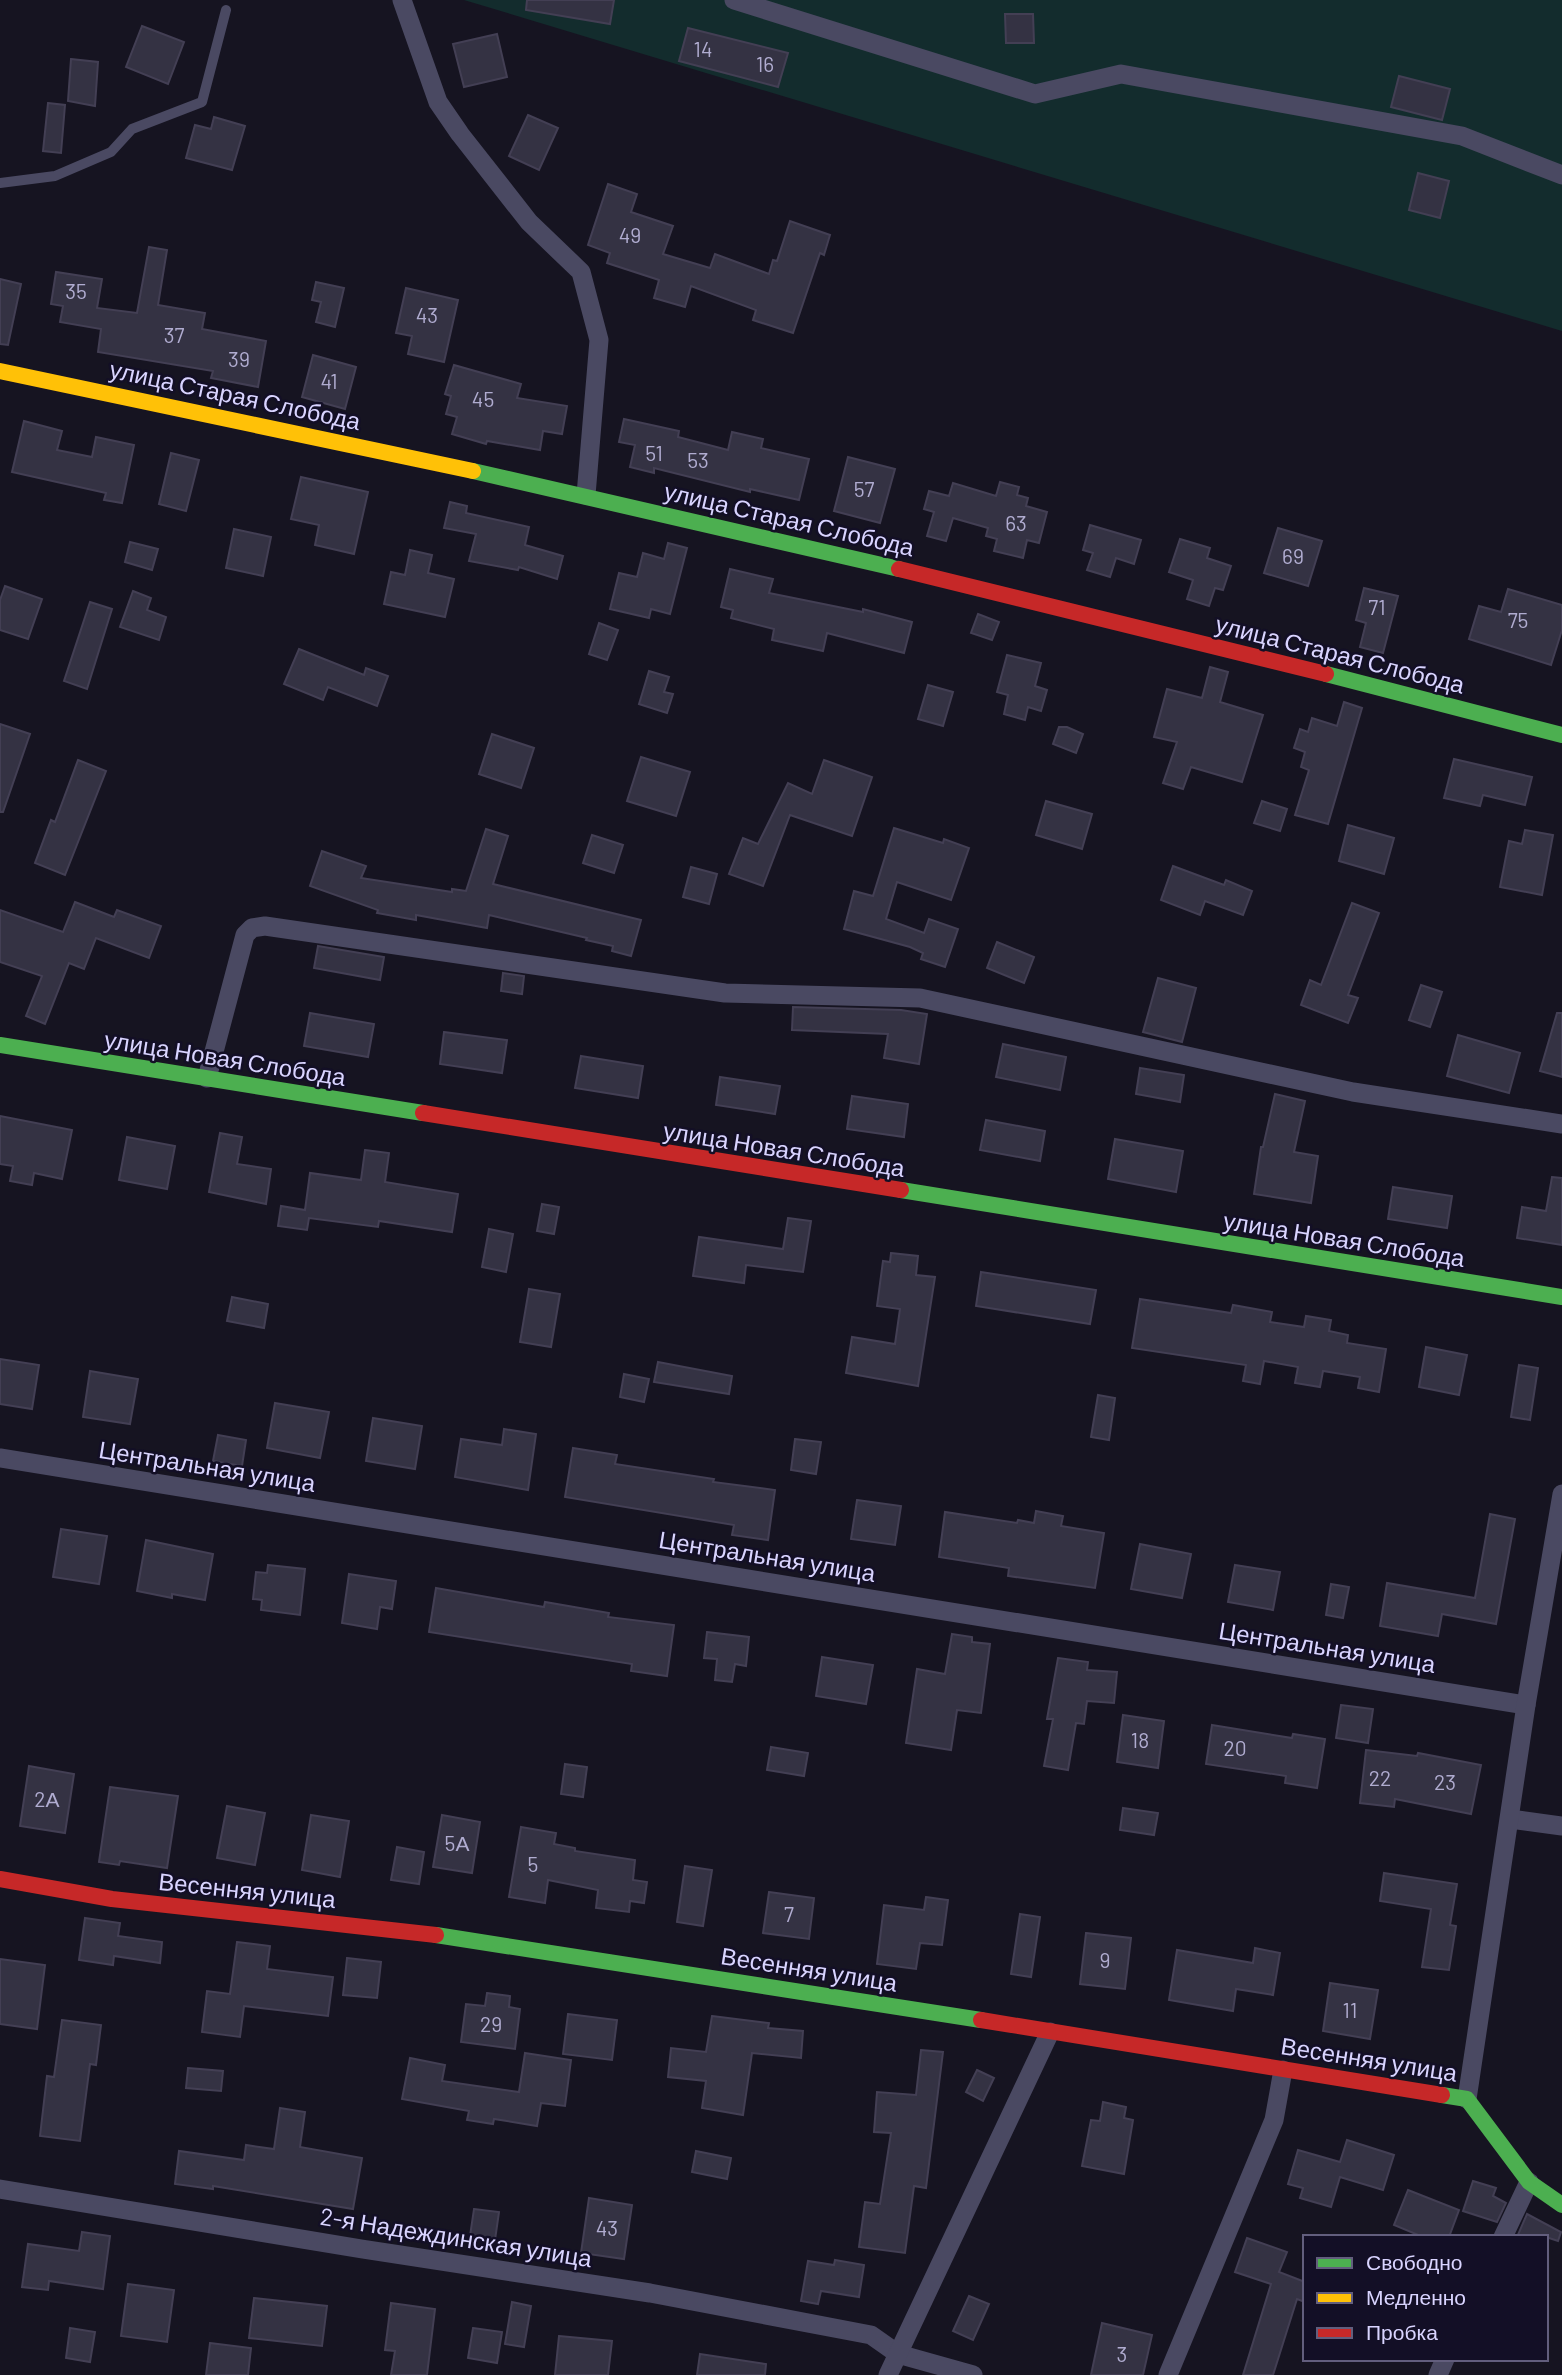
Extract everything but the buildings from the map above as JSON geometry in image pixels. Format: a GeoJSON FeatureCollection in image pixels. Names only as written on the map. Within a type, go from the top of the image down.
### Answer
{"type":"FeatureCollection","features":[{"type":"Feature","properties":{"kind":"street"},"geometry":{"type":"LineString","coordinates":[[402,0],[438,102],[460,135],[529,222],[581,272],[599,340],[586,495]]}},
{"type":"Feature","properties":{"kind":"street"},"geometry":{"type":"LineString","coordinates":[[734,0],[1035,94],[1121,74],[1462,136],[1562,175]]}},
{"type":"Feature","properties":{"kind":"street","name":"улица Старая Слобода"},"geometry":{"type":"LineString","coordinates":[[0,370],[189,408],[586,495],[1276,661],[1562,735]]}},
{"type":"Feature","properties":{"kind":"street"},"geometry":{"type":"LineString","coordinates":[[207,1078],[245,935],[253,928],[265,926],[725,993],[920,998],[1353,1092],[1562,1124]]}},
{"type":"Feature","properties":{"kind":"street","name":"улица Новая Слобода"},"geometry":{"type":"LineString","coordinates":[[0,1045],[1562,1297]]}},
{"type":"Feature","properties":{"kind":"street","name":"Центральная улица"},"geometry":{"type":"LineString","coordinates":[[0,1458],[1526,1705]]}},
{"type":"Feature","properties":{"kind":"street"},"geometry":{"type":"LineString","coordinates":[[1467,2099],[1526,1705],[1560,1528],[1562,1494]]}},
{"type":"Feature","properties":{"kind":"street"},"geometry":{"type":"LineString","coordinates":[[1510,1819],[1562,1826]]}},
{"type":"Feature","properties":{"kind":"street","name":"Весенняя улица"},"geometry":{"type":"LineString","coordinates":[[0,1879],[112,1899],[426,1934],[903,2007],[1467,2099],[1529,2182],[1562,2205]]}},
{"type":"Feature","properties":{"kind":"street"},"geometry":{"type":"LineString","coordinates":[[888,2375],[1050,2032]]}},
{"type":"Feature","properties":{"kind":"street"},"geometry":{"type":"LineString","coordinates":[[1168,2375],[1274,2119],[1283,2070]]}},
{"type":"Feature","properties":{"kind":"street"},"geometry":{"type":"LineString","coordinates":[[1504,2235],[1529,2182]]}},
{"type":"Feature","properties":{"kind":"street","name":"2-я Надеждинская улица"},"geometry":{"type":"LineString","coordinates":[[0,2189],[362,2249],[650,2292],[871,2335],[898,2354],[973,2375]]}},
{"type":"Feature","properties":{"kind":"lane"},"geometry":{"type":"LineString","coordinates":[[0,183],[55,176],[111,152],[132,129],[202,102],[226,10]]}},
{"type":"Feature","properties":{"kind":"green space"},"geometry":{"type":"Polygon","coordinates":[[[464,0],[1562,0],[1562,331],[464,0]]]}},
{"type":"Feature","properties":{"kind":"traffic: fast"},"geometry":{"type":"LineString","coordinates":[[473,471],[899,569]]}},
{"type":"Feature","properties":{"kind":"traffic: fast"},"geometry":{"type":"LineString","coordinates":[[1326,674],[1562,735]]}},
{"type":"Feature","properties":{"kind":"traffic: fast"},"geometry":{"type":"LineString","coordinates":[[0,1045],[423,1113]]}},
{"type":"Feature","properties":{"kind":"traffic: fast"},"geometry":{"type":"LineString","coordinates":[[901,1190],[1562,1297]]}},
{"type":"Feature","properties":{"kind":"traffic: fast"},"geometry":{"type":"LineString","coordinates":[[436,1935],[981,2020]]}},
{"type":"Feature","properties":{"kind":"traffic: fast"},"geometry":{"type":"LineString","coordinates":[[1442,2095],[1467,2099],[1529,2182],[1562,2205]]}},
{"type":"Feature","properties":{"kind":"traffic: slow"},"geometry":{"type":"LineString","coordinates":[[0,371],[473,471]]}},
{"type":"Feature","properties":{"kind":"traffic: jam"},"geometry":{"type":"LineString","coordinates":[[899,569],[1326,674]]}},
{"type":"Feature","properties":{"kind":"traffic: jam"},"geometry":{"type":"LineString","coordinates":[[423,1113],[901,1190]]}},
{"type":"Feature","properties":{"kind":"traffic: jam"},"geometry":{"type":"LineString","coordinates":[[0,1879],[112,1899],[436,1935]]}},
{"type":"Feature","properties":{"kind":"traffic: jam"},"geometry":{"type":"LineString","coordinates":[[981,2020],[1442,2095]]}}]}
